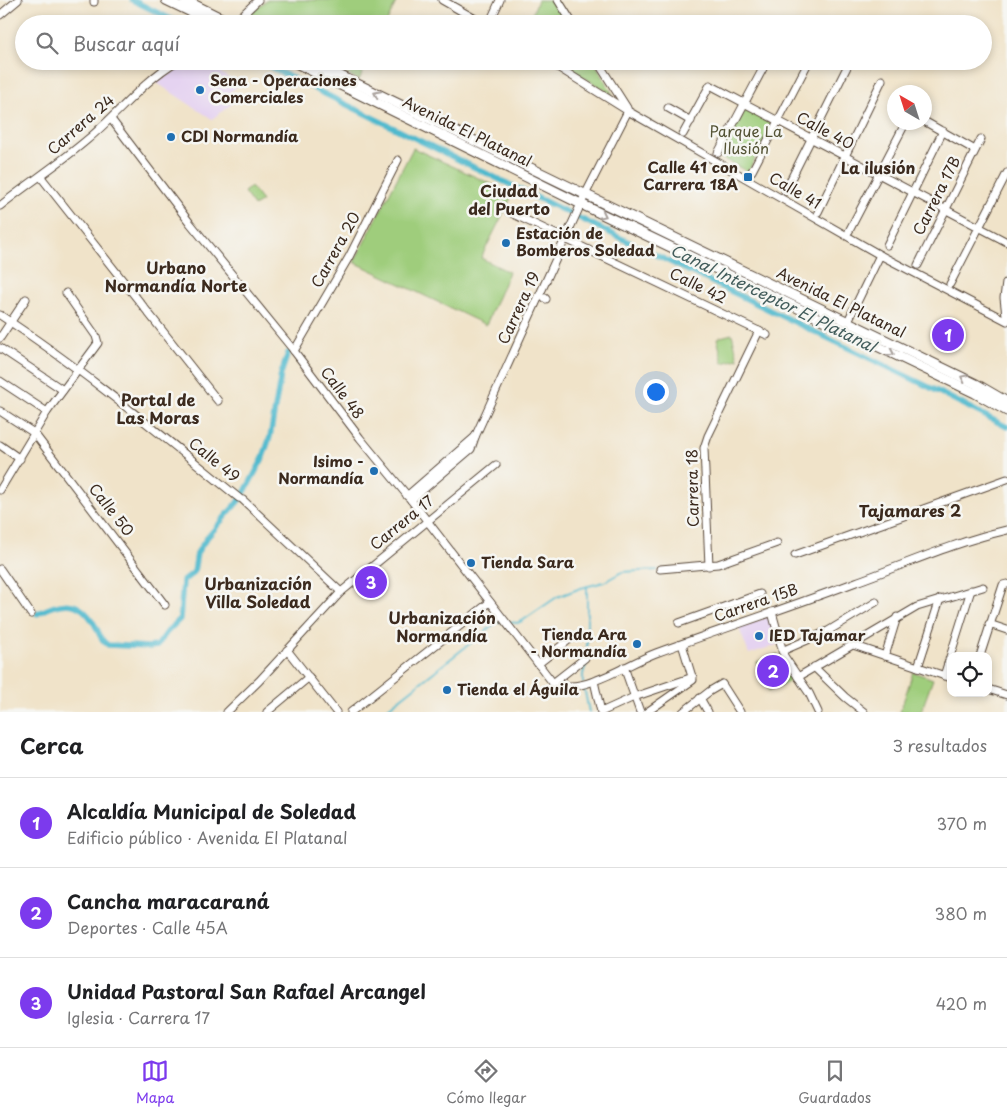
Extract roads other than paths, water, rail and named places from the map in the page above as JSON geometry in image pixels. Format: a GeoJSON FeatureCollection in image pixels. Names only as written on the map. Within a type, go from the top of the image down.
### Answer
{"type":"FeatureCollection","features":[{"type":"Feature","properties":{"kind":"main road"},"geometry":{"type":"LineString","coordinates":[[166,0],[197,15]]}},
{"type":"Feature","properties":{"kind":"main road"},"geometry":{"type":"LineString","coordinates":[[184,0],[215,15]]}},
{"type":"Feature","properties":{"kind":"main road","name":"Avenida El Platanal"},"geometry":{"type":"LineString","coordinates":[[310,70],[580,206],[975,393],[1007,411]]}},
{"type":"Feature","properties":{"kind":"main road","name":"Avenida El Platanal"},"geometry":{"type":"LineString","coordinates":[[328,70],[848,321],[976,384],[1007,402]]}},
{"type":"Feature","properties":{"kind":"main road"},"geometry":{"type":"LineString","coordinates":[[1007,283],[1005,298],[1007,315]]}},
{"type":"Feature","properties":{"kind":"street"},"geometry":{"type":"LineString","coordinates":[[0,15],[18,0]]}},
{"type":"Feature","properties":{"kind":"street"},"geometry":{"type":"LineString","coordinates":[[242,15],[258,0]]}},
{"type":"Feature","properties":{"kind":"street"},"geometry":{"type":"LineString","coordinates":[[442,0],[468,15]]}},
{"type":"Feature","properties":{"kind":"street"},"geometry":{"type":"LineString","coordinates":[[493,15],[500,0]]}},
{"type":"Feature","properties":{"kind":"street"},"geometry":{"type":"LineString","coordinates":[[558,0],[567,15]]}},
{"type":"Feature","properties":{"kind":"street","name":"Carrera 24"},"geometry":{"type":"LineString","coordinates":[[0,206],[89,139],[142,88],[164,70]]}},
{"type":"Feature","properties":{"kind":"street","name":"Calle 41"},"geometry":{"type":"LineString","coordinates":[[562,70],[628,111],[880,256],[1007,321]]}},
{"type":"Feature","properties":{"kind":"street"},"geometry":{"type":"LineString","coordinates":[[603,70],[628,111]]}},
{"type":"Feature","properties":{"kind":"street"},"geometry":{"type":"LineString","coordinates":[[718,152],[762,70]]}},
{"type":"Feature","properties":{"kind":"street"},"geometry":{"type":"LineString","coordinates":[[752,171],[804,70]]}},
{"type":"Feature","properties":{"kind":"street"},"geometry":{"type":"LineString","coordinates":[[785,192],[846,70]]}},
{"type":"Feature","properties":{"kind":"street"},"geometry":{"type":"LineString","coordinates":[[818,212],[882,80]]}},
{"type":"Feature","properties":{"kind":"street","name":"Calle 40"},"geometry":{"type":"LineString","coordinates":[[691,121],[710,85],[1007,242]]}},
{"type":"Feature","properties":{"kind":"street"},"geometry":{"type":"LineString","coordinates":[[668,108],[691,121],[684,134]]}},
{"type":"Feature","properties":{"kind":"street","name":"Carrera 19"},"geometry":{"type":"LineString","coordinates":[[409,498],[473,441],[585,195],[628,111]]}},
{"type":"Feature","properties":{"kind":"street","name":"Calle 48"},"geometry":{"type":"LineString","coordinates":[[111,119],[190,223],[293,350],[490,602],[508,622],[553,683]]}},
{"type":"Feature","properties":{"kind":"street"},"geometry":{"type":"LineString","coordinates":[[932,125],[976,150]]}},
{"type":"Feature","properties":{"kind":"street"},"geometry":{"type":"LineString","coordinates":[[849,231],[902,130]]}},
{"type":"Feature","properties":{"kind":"street"},"geometry":{"type":"LineString","coordinates":[[887,246],[943,131]]}},
{"type":"Feature","properties":{"kind":"street","name":"Carrera 17B"},"geometry":{"type":"LineString","coordinates":[[918,265],[981,139]]}},
{"type":"Feature","properties":{"kind":"street","name":"Carrera 20"},"geometry":{"type":"LineString","coordinates":[[293,350],[349,258],[398,160]]}},
{"type":"Feature","properties":{"kind":"street"},"geometry":{"type":"LineString","coordinates":[[950,284],[1007,172]]}},
{"type":"Feature","properties":{"kind":"street"},"geometry":{"type":"LineString","coordinates":[[41,177],[218,401]]}},
{"type":"Feature","properties":{"kind":"street","name":"Calle 42"},"geometry":{"type":"LineString","coordinates":[[509,212],[767,335]]}},
{"type":"Feature","properties":{"kind":"street"},"geometry":{"type":"LineString","coordinates":[[848,321],[880,256]]}},
{"type":"Feature","properties":{"kind":"street"},"geometry":{"type":"LineString","coordinates":[[0,490],[3,480],[20,458],[47,412],[98,343],[98,340],[66,293]]}},
{"type":"Feature","properties":{"kind":"street"},"geometry":{"type":"LineString","coordinates":[[0,338],[26,299]]}},
{"type":"Feature","properties":{"kind":"street","name":"Calle 49"},"geometry":{"type":"LineString","coordinates":[[0,315],[78,369],[134,412],[241,499],[341,592]]}},
{"type":"Feature","properties":{"kind":"street","name":"Carrera 18"},"geometry":{"type":"LineString","coordinates":[[709,566],[704,448],[759,331]]}},
{"type":"Feature","properties":{"kind":"street"},"geometry":{"type":"LineString","coordinates":[[0,348],[62,390]]}},
{"type":"Feature","properties":{"kind":"street"},"geometry":{"type":"LineString","coordinates":[[0,381],[47,412]]}},
{"type":"Feature","properties":{"kind":"street","name":"Calle 50"},"geometry":{"type":"LineString","coordinates":[[0,411],[34,433],[165,605]]}},
{"type":"Feature","properties":{"kind":"street"},"geometry":{"type":"LineString","coordinates":[[0,445],[20,458]]}},
{"type":"Feature","properties":{"kind":"street","name":"Carrera 17"},"geometry":{"type":"LineString","coordinates":[[227,712],[259,681],[341,592],[426,520],[496,465]]}},
{"type":"Feature","properties":{"kind":"street"},"geometry":{"type":"LineString","coordinates":[[795,555],[1007,479]]}},
{"type":"Feature","properties":{"kind":"street","name":"Carrera 15B"},"geometry":{"type":"LineString","coordinates":[[553,683],[563,686],[594,681],[682,644],[925,556],[1007,530]]}},
{"type":"Feature","properties":{"kind":"street"},"geometry":{"type":"LineString","coordinates":[[660,569],[718,564],[777,543]]}},
{"type":"Feature","properties":{"kind":"street"},"geometry":{"type":"LineString","coordinates":[[0,569],[31,614]]}},
{"type":"Feature","properties":{"kind":"street"},"geometry":{"type":"LineString","coordinates":[[981,652],[989,624],[1005,585]]}},
{"type":"Feature","properties":{"kind":"street"},"geometry":{"type":"LineString","coordinates":[[798,677],[897,617],[917,607],[983,587]]}},
{"type":"Feature","properties":{"kind":"street"},"geometry":{"type":"LineString","coordinates":[[954,652],[971,590]]}},
{"type":"Feature","properties":{"kind":"street"},"geometry":{"type":"LineString","coordinates":[[678,623],[760,594]]}},
{"type":"Feature","properties":{"kind":"street"},"geometry":{"type":"LineString","coordinates":[[918,668],[940,599]]}},
{"type":"Feature","properties":{"kind":"street"},"geometry":{"type":"LineString","coordinates":[[351,712],[490,602]]}},
{"type":"Feature","properties":{"kind":"street"},"geometry":{"type":"LineString","coordinates":[[782,651],[828,631],[876,602]]}},
{"type":"Feature","properties":{"kind":"street"},"geometry":{"type":"LineString","coordinates":[[772,612],[782,651],[818,712]]}},
{"type":"Feature","properties":{"kind":"street"},"geometry":{"type":"LineString","coordinates":[[885,656],[897,617]]}},
{"type":"Feature","properties":{"kind":"street"},"geometry":{"type":"LineString","coordinates":[[989,624],[1007,630]]}},
{"type":"Feature","properties":{"kind":"street"},"geometry":{"type":"LineString","coordinates":[[538,664],[570,639]]}},
{"type":"Feature","properties":{"kind":"street"},"geometry":{"type":"LineString","coordinates":[[682,644],[693,679]]}},
{"type":"Feature","properties":{"kind":"street"},"geometry":{"type":"LineString","coordinates":[[853,645],[947,677]]}},
{"type":"Feature","properties":{"kind":"street"},"geometry":{"type":"LineString","coordinates":[[287,650],[336,712]]}},
{"type":"Feature","properties":{"kind":"street"},"geometry":{"type":"LineString","coordinates":[[553,683],[585,658]]}},
{"type":"Feature","properties":{"kind":"street"},"geometry":{"type":"LineString","coordinates":[[814,666],[845,697],[864,712]]}},
{"type":"Feature","properties":{"kind":"street"},"geometry":{"type":"LineString","coordinates":[[624,667],[640,712]]}},
{"type":"Feature","properties":{"kind":"street"},"geometry":{"type":"LineString","coordinates":[[267,712],[309,677]]}},
{"type":"Feature","properties":{"kind":"street"},"geometry":{"type":"LineString","coordinates":[[594,681],[601,712],[634,697],[693,679]]}},
{"type":"Feature","properties":{"kind":"street"},"geometry":{"type":"LineString","coordinates":[[647,712],[693,679]]}},
{"type":"Feature","properties":{"kind":"street"},"geometry":{"type":"LineString","coordinates":[[683,712],[722,684],[740,712]]}},
{"type":"Feature","properties":{"kind":"street"},"geometry":{"type":"LineString","coordinates":[[992,690],[1007,695]]}},
{"type":"Feature","properties":{"kind":"street"},"geometry":{"type":"LineString","coordinates":[[700,698],[708,712]]}},
{"type":"Feature","properties":{"kind":"waterway","name":"Canal Interceptor El Platanal"},"geometry":{"type":"LineString","coordinates":[[132,0],[163,15]]}},
{"type":"Feature","properties":{"kind":"waterway","name":"Canal Interceptor El Platanal"},"geometry":{"type":"LineString","coordinates":[[276,70],[931,388],[1007,427]]}},
{"type":"Feature","properties":{"kind":"waterway"},"geometry":{"type":"LineString","coordinates":[[37,614],[56,606],[72,605],[79,607],[85,612],[108,645],[157,646],[180,619],[183,581],[194,572],[197,553],[206,539],[242,497],[262,460],[270,437],[281,374],[288,353]]}},
{"type":"Feature","properties":{"kind":"waterway"},"geometry":{"type":"LineString","coordinates":[[509,622],[517,623],[522,621],[557,597],[604,582],[622,572],[657,570]]}},
{"type":"Feature","properties":{"kind":"waterway"},"geometry":{"type":"LineString","coordinates":[[583,683],[583,674],[587,660],[587,586]]}},
{"type":"Feature","properties":{"kind":"waterway"},"geometry":{"type":"LineString","coordinates":[[383,712],[496,623],[502,621]]}},
{"type":"Feature","properties":{"kind":"waterway"},"geometry":{"type":"LineString","coordinates":[[584,687],[589,712]]}},
{"type":"Feature","properties":{"kind":"place","name":"Sena - Operaciones Comerciales"},"geometry":{"type":"Point","coordinates":[200,90]}},
{"type":"Feature","properties":{"kind":"place","name":"CDI Normandía"},"geometry":{"type":"Point","coordinates":[171,137]}},
{"type":"Feature","properties":{"kind":"place","name":"Calle 41 con Carrera 18A"},"geometry":{"type":"Point","coordinates":[748,177]}},
{"type":"Feature","properties":{"kind":"place","name":"Estación de Bomberos Soledad"},"geometry":{"type":"Point","coordinates":[506,243]}},
{"type":"Feature","properties":{"kind":"place","name":"Alcaldía Municipal de Soledad"},"geometry":{"type":"Point","coordinates":[948,335]}},
{"type":"Feature","properties":{"kind":"place","name":"Isimo - Normandía"},"geometry":{"type":"Point","coordinates":[374,471]}},
{"type":"Feature","properties":{"kind":"place","name":"Tienda Sara"},"geometry":{"type":"Point","coordinates":[471,563]}},
{"type":"Feature","properties":{"kind":"place","name":"Unidad Pastoral San Rafael Arcangel"},"geometry":{"type":"Point","coordinates":[371,582]}},
{"type":"Feature","properties":{"kind":"place","name":"IED Tajamar"},"geometry":{"type":"Point","coordinates":[759,636]}},
{"type":"Feature","properties":{"kind":"place","name":"Tienda Ara - Normandía"},"geometry":{"type":"Point","coordinates":[637,644]}},
{"type":"Feature","properties":{"kind":"place","name":"Cancha maracaraná"},"geometry":{"type":"Point","coordinates":[773,671]}},
{"type":"Feature","properties":{"kind":"place","name":"Tienda el Águila"},"geometry":{"type":"Point","coordinates":[447,690]}},
{"type":"Feature","properties":{"kind":"district","name":"La ilusión"},"geometry":{"type":"Point","coordinates":[878,168]}},
{"type":"Feature","properties":{"kind":"district","name":"Ciudad del Puerto"},"geometry":{"type":"Point","coordinates":[509,200]}},
{"type":"Feature","properties":{"kind":"district","name":"Urbano Normandía Norte"},"geometry":{"type":"Point","coordinates":[176,277]}},
{"type":"Feature","properties":{"kind":"district","name":"Portal de Las Moras"},"geometry":{"type":"Point","coordinates":[158,409]}},
{"type":"Feature","properties":{"kind":"district","name":"Tajamares 2"},"geometry":{"type":"Point","coordinates":[910,511]}},
{"type":"Feature","properties":{"kind":"district","name":"Urbanización Villa Soledad"},"geometry":{"type":"Point","coordinates":[258,593]}},
{"type":"Feature","properties":{"kind":"district","name":"Urbanización Normandía"},"geometry":{"type":"Point","coordinates":[442,627]}},
{"type":"Feature","properties":{"kind":"park label","name":"Parque La Ilusión"},"geometry":{"type":"Point","coordinates":[746,140]}}]}
